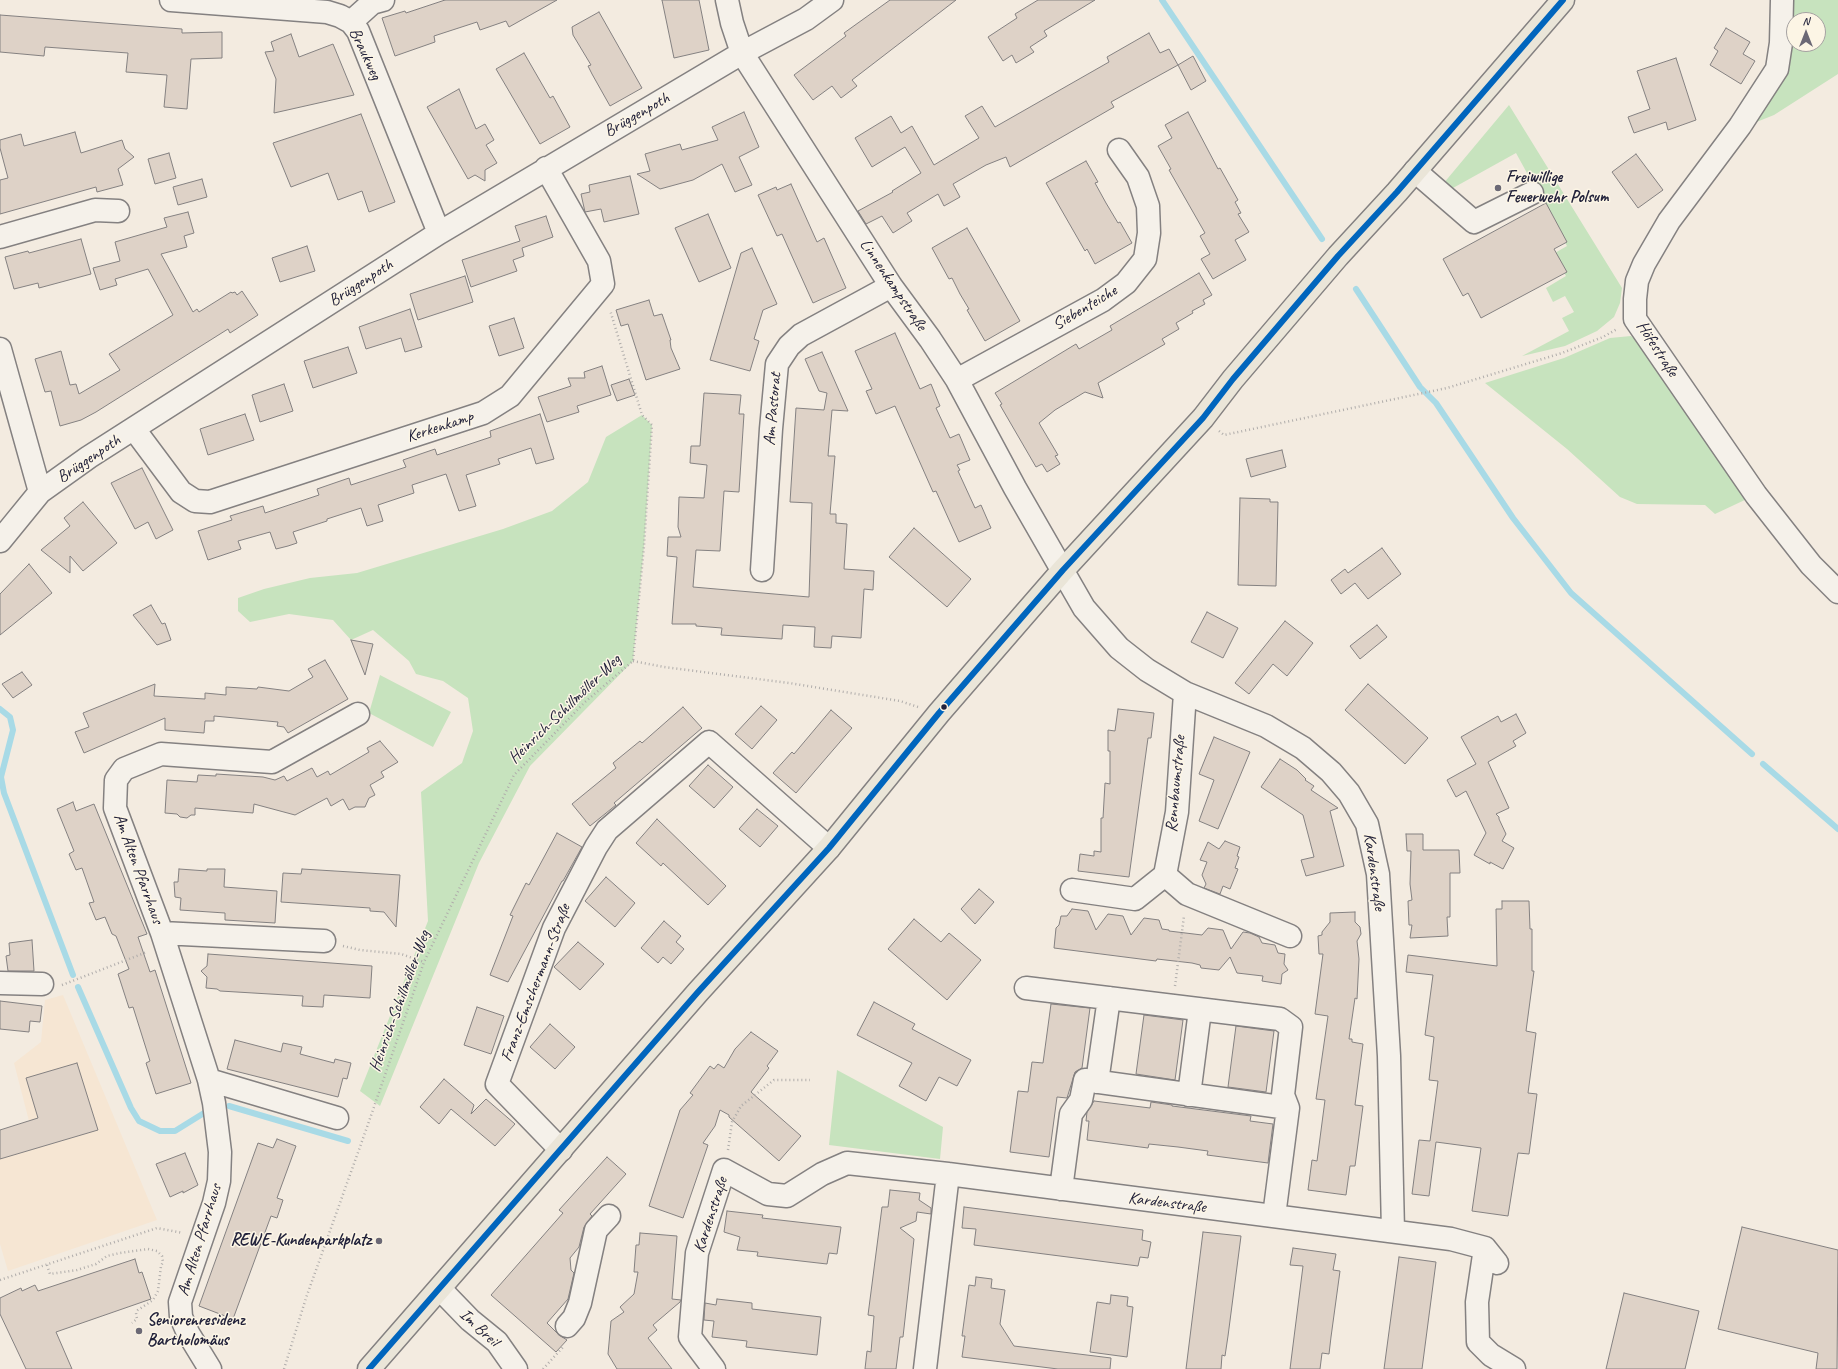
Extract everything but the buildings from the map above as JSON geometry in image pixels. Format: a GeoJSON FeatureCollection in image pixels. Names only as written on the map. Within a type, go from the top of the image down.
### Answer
{"type":"FeatureCollection","features":[{"type":"Feature","properties":{"kind":"main road"},"geometry":{"type":"LineString","coordinates":[[369,1369],[698,992],[829,848],[939,713],[1063,570],[1203,418],[1233,379],[1333,262],[1415,171],[1563,0]]}},
{"type":"Feature","properties":{"kind":"street","name":"Braukweg"},"geometry":{"type":"LineString","coordinates":[[171,0],[327,12],[340,16],[351,22],[358,31],[439,233]]}},
{"type":"Feature","properties":{"kind":"street"},"geometry":{"type":"LineString","coordinates":[[351,22],[372,3],[383,0]]}},
{"type":"Feature","properties":{"kind":"street","name":"Linnenkampstraße"},"geometry":{"type":"LineString","coordinates":[[727,0],[732,24],[742,53],[891,286],[930,339],[957,380],[1015,488],[1063,570]]}},
{"type":"Feature","properties":{"kind":"street","name":"Brüggenpoth"},"geometry":{"type":"LineString","coordinates":[[0,541],[40,492],[89,457],[439,233],[546,168],[742,53],[806,19],[832,0]]}},
{"type":"Feature","properties":{"kind":"street","name":"Höfestraße"},"geometry":{"type":"LineString","coordinates":[[1782,0],[1781,43],[1777,69],[1740,126],[1669,221],[1644,264],[1634,299],[1635,319],[1756,495],[1811,565],[1838,592]]}},
{"type":"Feature","properties":{"kind":"street","name":"Siebenteiche"},"geometry":{"type":"LineString","coordinates":[[957,380],[1103,300],[1126,283],[1145,259],[1149,233],[1148,206],[1138,177],[1119,150]]}},
{"type":"Feature","properties":{"kind":"street","name":"Kerkenkamp"},"geometry":{"type":"LineString","coordinates":[[134,429],[181,492],[195,500],[210,502],[483,413],[510,396],[603,284],[599,261],[546,168]]}},
{"type":"Feature","properties":{"kind":"street"},"geometry":{"type":"LineString","coordinates":[[1415,171],[1474,222],[1532,193]]}},
{"type":"Feature","properties":{"kind":"street"},"geometry":{"type":"LineString","coordinates":[[0,237],[95,210],[118,211]]}},
{"type":"Feature","properties":{"kind":"street","name":"Am Pastorat"},"geometry":{"type":"LineString","coordinates":[[762,570],[770,429],[777,364],[789,346],[800,335],[891,286]]}},
{"type":"Feature","properties":{"kind":"street"},"geometry":{"type":"LineString","coordinates":[[0,352],[40,492]]}},
{"type":"Feature","properties":{"kind":"street","name":"Kardenstraße"},"geometry":{"type":"LineString","coordinates":[[1063,570],[1084,608],[1119,648],[1147,670],[1185,693],[1266,726],[1303,748],[1330,772],[1349,794],[1367,824],[1378,874],[1389,1048],[1393,1231]]}},
{"type":"Feature","properties":{"kind":"street","name":"Rennbaumstraße"},"geometry":{"type":"LineString","coordinates":[[1165,875],[1176,812],[1185,693]]}},
{"type":"Feature","properties":{"kind":"street","name":"Am Alten Pfarrhaus"},"geometry":{"type":"LineString","coordinates":[[210,1369],[188,1333],[181,1317],[180,1302],[214,1203],[219,1174],[220,1152],[218,1128],[209,1080],[164,938],[116,808],[116,780],[124,769],[161,754],[272,762],[358,714]]}},
{"type":"Feature","properties":{"kind":"street","name":"Franz-Emschermann-Straße"},"geometry":{"type":"LineString","coordinates":[[561,1150],[497,1084],[554,928],[596,847],[607,830],[709,742],[829,848]]}},
{"type":"Feature","properties":{"kind":"street"},"geometry":{"type":"LineString","coordinates":[[1072,890],[1135,899],[1165,875],[1187,894],[1290,936]]}},
{"type":"Feature","properties":{"kind":"street","name":"Am Alten Pfarrhaus"},"geometry":{"type":"LineString","coordinates":[[164,938],[324,941]]}},
{"type":"Feature","properties":{"kind":"street"},"geometry":{"type":"LineString","coordinates":[[0,983],[42,984]]}},
{"type":"Feature","properties":{"kind":"street"},"geometry":{"type":"LineString","coordinates":[[1026,988],[1280,1019],[1291,1027],[1283,1095],[1288,1108],[1274,1216]]}},
{"type":"Feature","properties":{"kind":"street"},"geometry":{"type":"LineString","coordinates":[[1097,1082],[1108,998]]}},
{"type":"Feature","properties":{"kind":"street"},"geometry":{"type":"LineString","coordinates":[[1189,1095],[1200,1010]]}},
{"type":"Feature","properties":{"kind":"street"},"geometry":{"type":"LineString","coordinates":[[209,1080],[337,1118]]}},
{"type":"Feature","properties":{"kind":"street"},"geometry":{"type":"LineString","coordinates":[[1061,1189],[1071,1114],[1082,1100],[1085,1080],[1288,1108]]}},
{"type":"Feature","properties":{"kind":"street","name":"Kardenstraße"},"geometry":{"type":"LineString","coordinates":[[714,1369],[690,1337],[697,1253],[724,1170],[768,1194],[787,1196],[822,1174],[847,1163],[948,1174],[1450,1239],[1491,1256],[1477,1302],[1478,1342],[1491,1355],[1514,1369]]}},
{"type":"Feature","properties":{"kind":"street"},"geometry":{"type":"LineString","coordinates":[[925,1369],[948,1174]]}},
{"type":"Feature","properties":{"kind":"street"},"geometry":{"type":"LineString","coordinates":[[567,1326],[574,1318],[580,1303],[596,1230],[609,1216]]}},
{"type":"Feature","properties":{"kind":"street","name":"Im Breil"},"geometry":{"type":"LineString","coordinates":[[440,1289],[470,1320],[497,1342],[516,1369]]}},
{"type":"Feature","properties":{"kind":"path","name":"Heinrich-Schillmöller-Weg"},"geometry":{"type":"LineString","coordinates":[[284,1369],[306,1298],[424,962],[514,775],[585,702],[633,661],[644,546],[652,425],[642,415],[610,309]]}},
{"type":"Feature","properties":{"kind":"path"},"geometry":{"type":"LineString","coordinates":[[1203,418],[1224,436],[1447,388],[1562,353],[1603,337],[1635,319]]}},
{"type":"Feature","properties":{"kind":"path"},"geometry":{"type":"LineString","coordinates":[[633,661],[664,667],[789,683],[900,701],[939,713]]}},
{"type":"Feature","properties":{"kind":"path"},"geometry":{"type":"LineString","coordinates":[[1172,1007],[1187,894]]}},
{"type":"Feature","properties":{"kind":"path"},"geometry":{"type":"LineString","coordinates":[[42,984],[61,985],[164,938]]}},
{"type":"Feature","properties":{"kind":"path"},"geometry":{"type":"LineString","coordinates":[[324,941],[360,950],[401,954],[424,962]]}},
{"type":"Feature","properties":{"kind":"path"},"geometry":{"type":"LineString","coordinates":[[724,1170],[732,1122],[741,1106],[774,1080],[810,1080]]}},
{"type":"Feature","properties":{"kind":"path"},"geometry":{"type":"LineString","coordinates":[[0,1280],[157,1228],[202,1238]]}},
{"type":"Feature","properties":{"kind":"path"},"geometry":{"type":"LineString","coordinates":[[47,1265],[50,1274],[77,1270],[96,1264],[107,1256],[120,1253],[148,1249],[157,1251],[162,1256],[163,1262],[161,1266],[158,1291],[153,1300],[138,1310],[136,1313],[137,1319],[132,1323]]}},
{"type":"Feature","properties":{"kind":"path"},"geometry":{"type":"LineString","coordinates":[[543,1369],[568,1342],[567,1326]]}},
{"type":"Feature","properties":{"kind":"shaded area"},"geometry":{"type":"Polygon","coordinates":[[[63,995],[157,1220],[8,1271],[0,1244],[0,1130],[29,1121],[14,1063],[41,1042],[45,1000],[63,995]]]}},
{"type":"Feature","properties":{"kind":"green space"},"geometry":{"type":"Polygon","coordinates":[[[1786,0],[1838,0],[1838,74],[1774,115],[1749,125],[1786,0]]]}},
{"type":"Feature","properties":{"kind":"green space"},"geometry":{"type":"Polygon","coordinates":[[[1509,105],[1622,288],[1620,303],[1614,317],[1597,331],[1565,346],[1522,356],[1569,331],[1562,318],[1574,312],[1565,296],[1553,302],[1546,288],[1566,276],[1553,254],[1567,246],[1516,153],[1453,188],[1443,184],[1509,105]]]}},
{"type":"Feature","properties":{"kind":"green space"},"geometry":{"type":"Polygon","coordinates":[[[1631,336],[1644,347],[1749,498],[1715,514],[1705,505],[1637,504],[1620,497],[1567,449],[1485,383],[1564,358],[1610,338],[1631,336]]]}},
{"type":"Feature","properties":{"kind":"green space"},"geometry":{"type":"Polygon","coordinates":[[[642,415],[652,425],[644,546],[633,661],[530,766],[479,863],[380,1106],[360,1091],[428,921],[421,792],[462,763],[473,731],[468,698],[443,681],[416,674],[409,661],[373,630],[351,640],[333,620],[289,614],[250,622],[238,611],[238,598],[264,589],[310,578],[357,573],[503,529],[552,511],[588,482],[606,437],[642,415]]]}},
{"type":"Feature","properties":{"kind":"green space"},"geometry":{"type":"Polygon","coordinates":[[[380,675],[451,712],[433,747],[369,713],[380,675]]]}},
{"type":"Feature","properties":{"kind":"green space"},"geometry":{"type":"Polygon","coordinates":[[[837,1070],[943,1127],[940,1159],[829,1145],[837,1070]]]}},
{"type":"Feature","properties":{"kind":"waterway"},"geometry":{"type":"LineString","coordinates":[[1162,0],[1322,239]]}},
{"type":"Feature","properties":{"kind":"waterway"},"geometry":{"type":"LineString","coordinates":[[1356,289],[1420,387],[1436,403],[1513,518],[1571,593],[1752,754]]}},
{"type":"Feature","properties":{"kind":"waterway"},"geometry":{"type":"LineString","coordinates":[[0,709],[10,717],[13,730],[1,777],[4,793],[73,975]]}},
{"type":"Feature","properties":{"kind":"waterway"},"geometry":{"type":"LineString","coordinates":[[1763,764],[1838,829]]}},
{"type":"Feature","properties":{"kind":"waterway"},"geometry":{"type":"LineString","coordinates":[[78,987],[131,1108],[139,1121],[160,1131],[175,1131],[204,1113]]}},
{"type":"Feature","properties":{"kind":"waterway"},"geometry":{"type":"LineString","coordinates":[[229,1106],[348,1141]]}},
{"type":"Feature","properties":{"kind":"transit line"},"geometry":{"type":"LineString","coordinates":[[369,1369],[698,992],[829,848],[939,713],[1063,570],[1203,418],[1233,379],[1338,256],[1397,192],[1563,0]]}},
{"type":"Feature","properties":{"kind":"place","name":"Freiwillige Feuerwehr Polsum"},"geometry":{"type":"Point","coordinates":[1498,188]}},
{"type":"Feature","properties":{"kind":"place","name":"REWE-Kundenparkplatz"},"geometry":{"type":"Point","coordinates":[379,1241]}},
{"type":"Feature","properties":{"kind":"place","name":"Seniorenresidenz Bartholomäus"},"geometry":{"type":"Point","coordinates":[139,1331]}}]}
